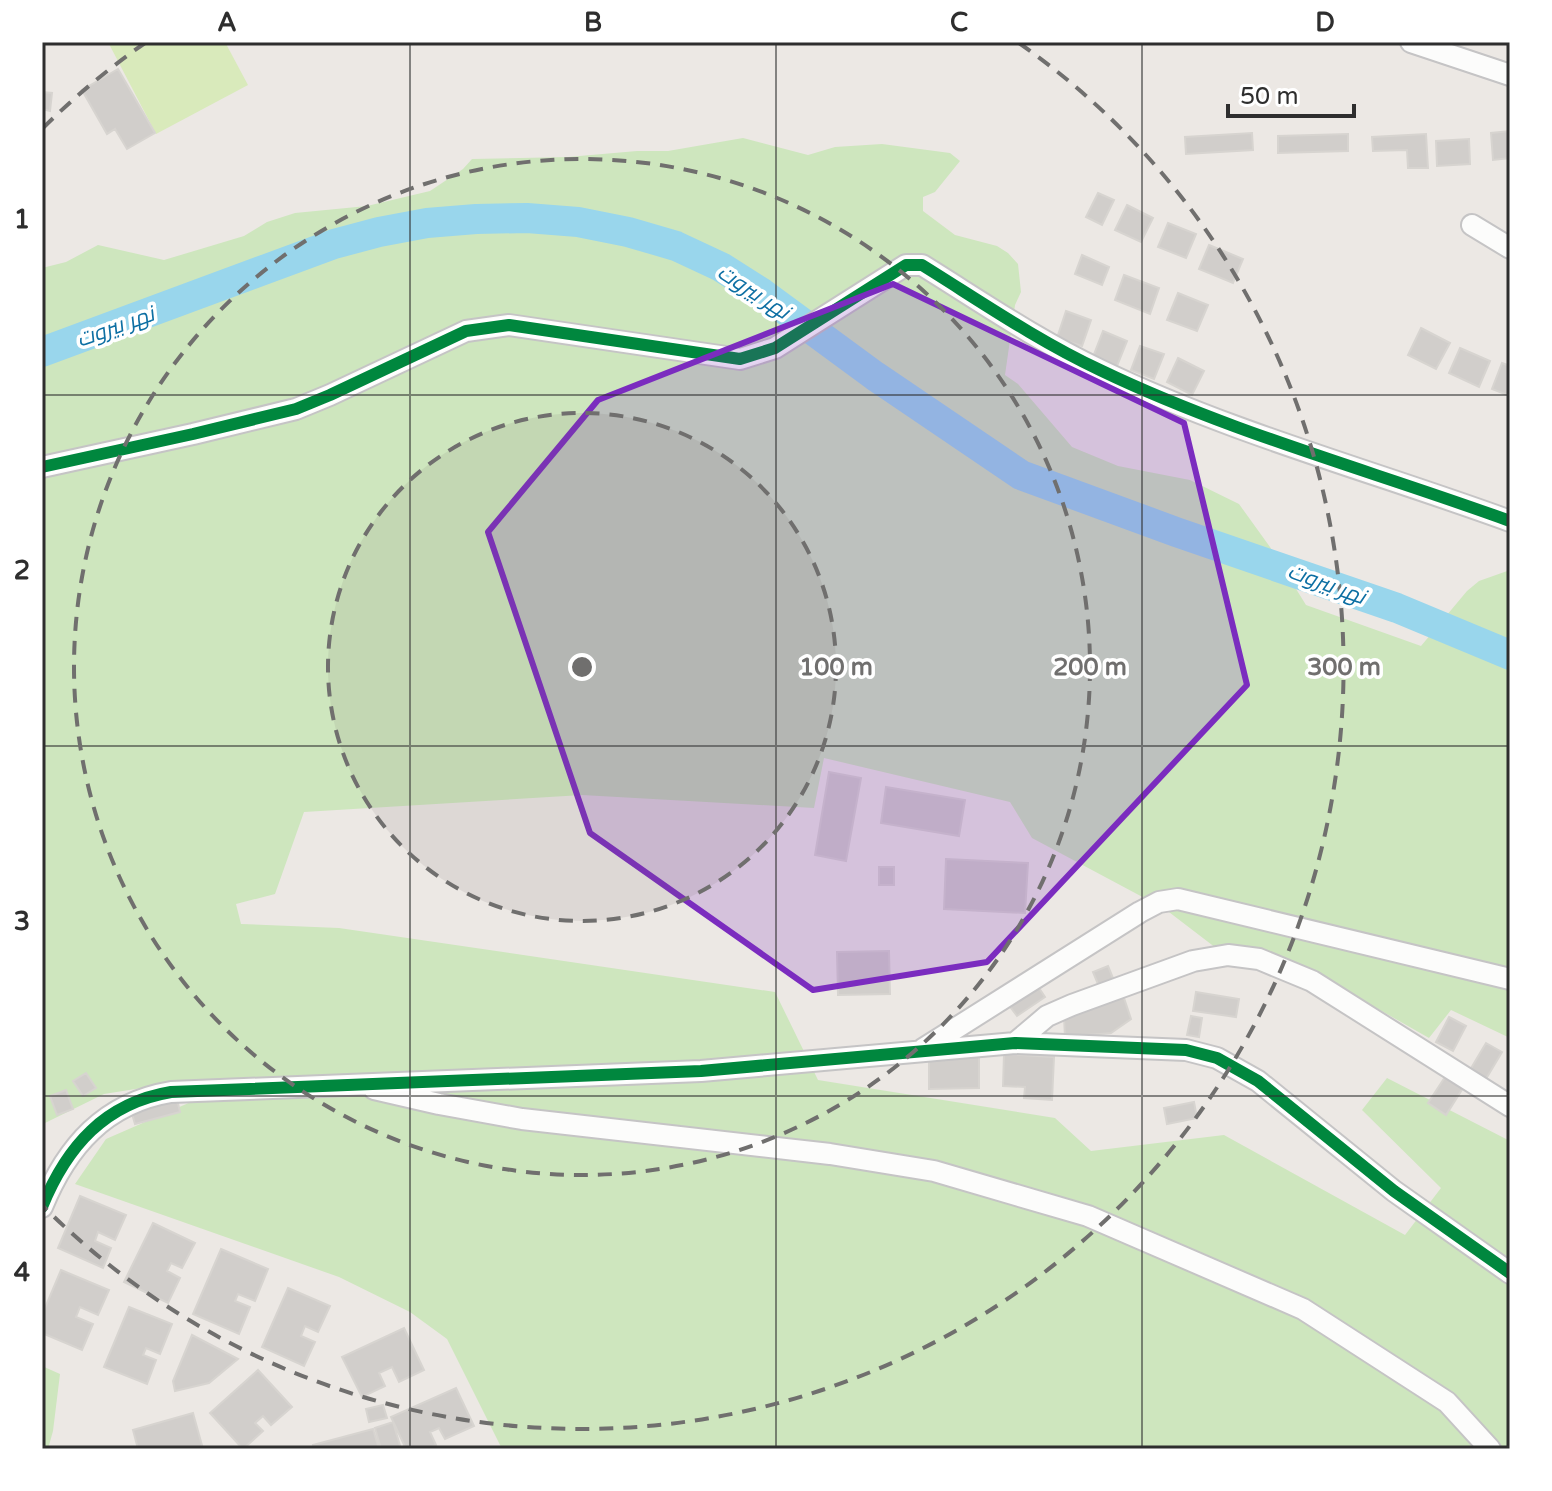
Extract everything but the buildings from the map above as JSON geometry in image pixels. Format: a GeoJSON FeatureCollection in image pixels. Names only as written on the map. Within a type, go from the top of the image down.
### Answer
{"type":"FeatureCollection","features":[{"type":"Feature","properties":{"kind":"street"},"geometry":{"type":"LineString","coordinates":[[1411,42],[1510,75]]}},
{"type":"Feature","properties":{"kind":"street"},"geometry":{"type":"LineString","coordinates":[[1472,225],[1510,248]]}},
{"type":"Feature","properties":{"kind":"street"},"geometry":{"type":"LineString","coordinates":[[42,467],[296,409],[466,331],[482,328],[509,325],[740,359],[775,348],[906,265],[922,265],[1048,343],[1100,371],[1270,440],[1510,521]]}},
{"type":"Feature","properties":{"kind":"street"},"geometry":{"type":"LineString","coordinates":[[920,1051],[1140,912],[1159,902],[1178,899],[1510,979]]}},
{"type":"Feature","properties":{"kind":"street"},"geometry":{"type":"LineString","coordinates":[[1015,1043],[1047,1016],[1072,1005],[1193,961],[1228,955],[1259,959],[1312,981],[1510,1106]]}},
{"type":"Feature","properties":{"kind":"street"},"geometry":{"type":"LineString","coordinates":[[42,1207],[55,1176],[82,1139],[116,1110],[135,1100],[171,1092],[701,1071],[1015,1043],[1186,1050],[1217,1058],[1258,1081],[1394,1191],[1510,1273]]}},
{"type":"Feature","properties":{"kind":"street"},"geometry":{"type":"LineString","coordinates":[[350,1083],[522,1119],[830,1154],[934,1171],[1088,1216],[1303,1309],[1447,1402],[1490,1449]]}},
{"type":"Feature","properties":{"kind":"highlighted area"},"geometry":{"type":"Polygon","coordinates":[[[893,284],[1184,423],[1247,685],[987,962],[813,990],[590,833],[488,532],[598,400],[893,284]]]}},
{"type":"Feature","properties":{"kind":"green space"},"geometry":{"type":"Polygon","coordinates":[[[108,42],[225,42],[248,85],[156,134],[108,42]]]}},
{"type":"Feature","properties":{"kind":"green space"},"geometry":{"type":"Polygon","coordinates":[[[743,138],[808,155],[835,147],[882,144],[950,153],[960,161],[935,192],[923,197],[923,211],[955,235],[997,246],[1018,264],[1021,292],[1015,305],[1005,375],[1018,384],[1072,447],[1118,466],[1190,480],[1239,504],[1306,605],[1421,646],[1467,591],[1479,581],[1510,570],[1510,1038],[1451,1010],[1429,1038],[1301,965],[1233,961],[1165,909],[1032,838],[1010,802],[824,758],[814,808],[582,795],[304,812],[275,894],[236,904],[241,924],[339,928],[775,992],[818,1080],[1055,1118],[1091,1151],[1224,1135],[1405,1235],[1441,1188],[1362,1110],[1387,1078],[1510,1141],[1510,1449],[502,1449],[447,1339],[410,1312],[339,1277],[75,1184],[106,1139],[200,1098],[192,1080],[104,1094],[45,1123],[42,1130],[42,268],[66,262],[98,245],[164,260],[244,236],[267,222],[295,213],[367,206],[430,191],[463,169],[472,159],[668,151],[743,138]]]}},
{"type":"Feature","properties":{"kind":"green space"},"geometry":{"type":"Polygon","coordinates":[[[42,1366],[60,1374],[48,1449],[42,1449],[42,1366]]]}},
{"type":"Feature","properties":{"kind":"waterway","name":"نهر بيروت"},"geometry":{"type":"LineString","coordinates":[[42,352],[334,244],[379,232],[427,223],[527,218],[578,222],[628,232],[676,246],[721,267],[1021,475],[1397,608],[1510,655]]}},
{"type":"Feature","properties":{"kind":"cycle path"},"geometry":{"type":"LineString","coordinates":[[42,467],[296,409],[466,331],[509,325],[740,359],[775,348],[906,265],[922,265],[1054,346],[1150,393],[1251,432],[1510,521]]}},
{"type":"Feature","properties":{"kind":"cycle path"},"geometry":{"type":"LineString","coordinates":[[42,1207],[63,1165],[91,1131],[127,1106],[171,1092],[701,1071],[1015,1043],[1186,1050],[1217,1058],[1258,1081],[1394,1191],[1510,1273]]}}]}
